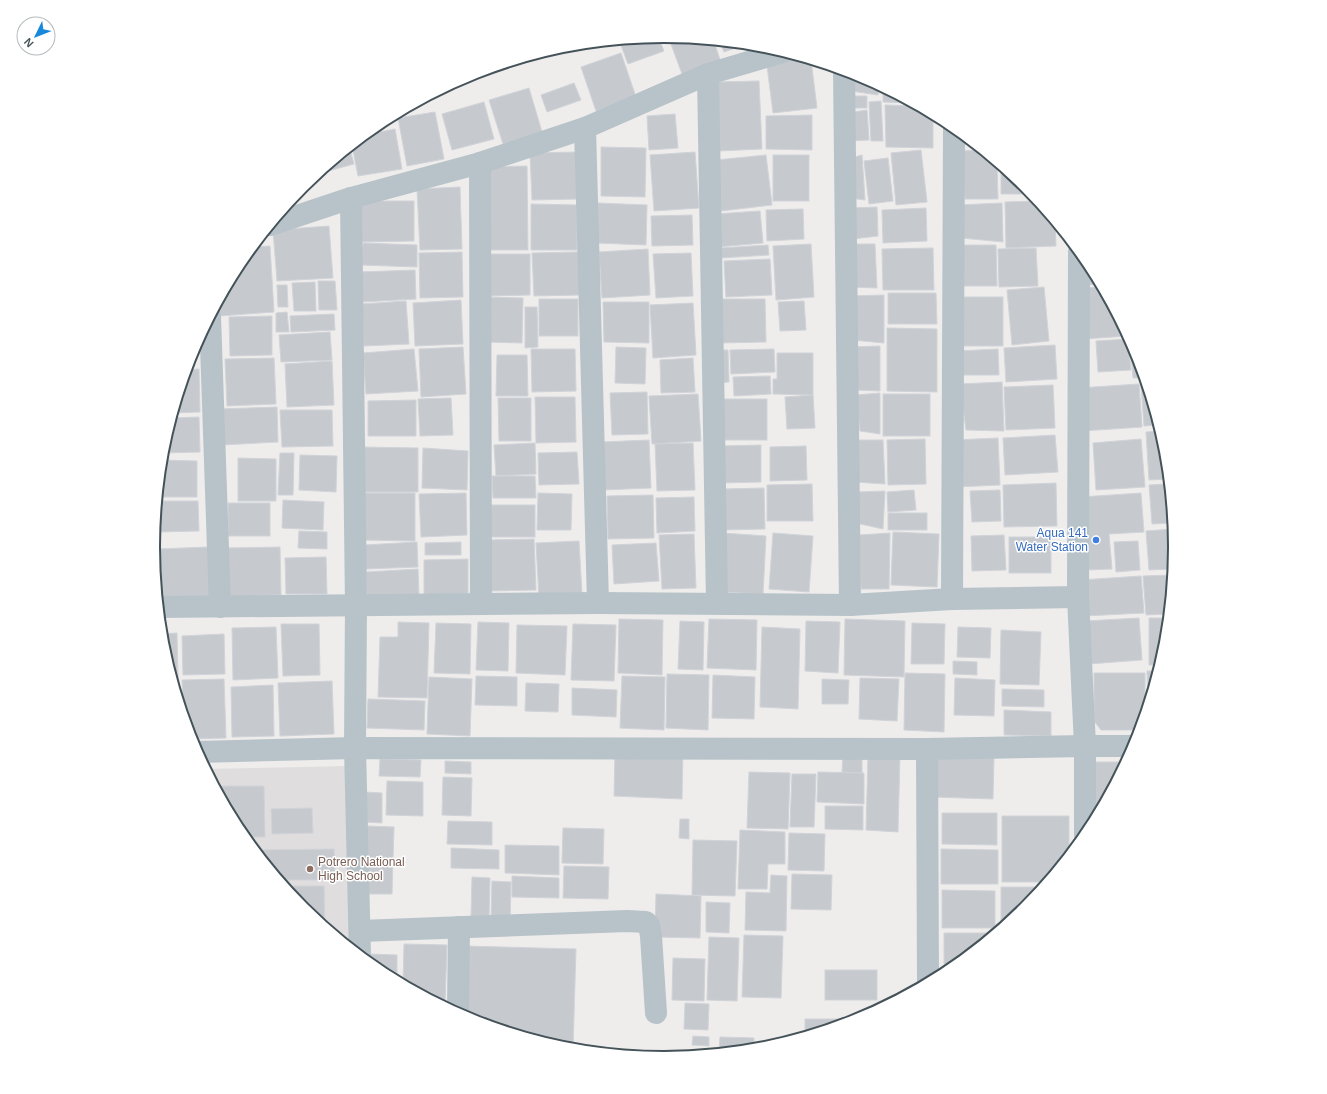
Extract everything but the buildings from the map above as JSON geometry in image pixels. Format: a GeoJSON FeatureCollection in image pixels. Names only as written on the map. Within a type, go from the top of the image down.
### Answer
{"type":"FeatureCollection","features":[{"type":"Feature","properties":{"kind":"street"},"geometry":{"type":"LineString","coordinates":[[279,222],[351,198],[480,163],[585,128],[708,74],[772,55]]}},
{"type":"Feature","properties":{"kind":"street"},"geometry":{"type":"LineString","coordinates":[[708,74],[717,603]]}},
{"type":"Feature","properties":{"kind":"street"},"geometry":{"type":"LineString","coordinates":[[844,77],[850,605]]}},
{"type":"Feature","properties":{"kind":"street"},"geometry":{"type":"LineString","coordinates":[[585,128],[598,602]]}},
{"type":"Feature","properties":{"kind":"street"},"geometry":{"type":"LineString","coordinates":[[952,599],[954,135]]}},
{"type":"Feature","properties":{"kind":"street"},"geometry":{"type":"LineString","coordinates":[[480,163],[481,604]]}},
{"type":"Feature","properties":{"kind":"street"},"geometry":{"type":"LineString","coordinates":[[351,198],[356,605],[355,748],[360,949]]}},
{"type":"Feature","properties":{"kind":"street"},"geometry":{"type":"LineString","coordinates":[[1079,262],[1078,597],[1085,746],[1085,824]]}},
{"type":"Feature","properties":{"kind":"street"},"geometry":{"type":"LineString","coordinates":[[210,326],[220,607]]}},
{"type":"Feature","properties":{"kind":"street"},"geometry":{"type":"LineString","coordinates":[[163,607],[598,602],[850,605],[952,599],[1078,597]]}},
{"type":"Feature","properties":{"kind":"street"},"geometry":{"type":"LineString","coordinates":[[203,752],[355,748],[927,749],[1126,746]]}},
{"type":"Feature","properties":{"kind":"street"},"geometry":{"type":"LineString","coordinates":[[927,749],[928,975]]}},
{"type":"Feature","properties":{"kind":"street"},"geometry":{"type":"LineString","coordinates":[[360,930],[627,921],[646,922],[649,925],[651,936],[656,1013]]}},
{"type":"Feature","properties":{"kind":"street"},"geometry":{"type":"LineString","coordinates":[[458,1007],[459,927]]}},
{"type":"Feature","properties":{"kind":"shaded area","name":"Potrero National High School"},"geometry":{"type":"Polygon","coordinates":[[[347,766],[350,941],[307,903],[264,854],[244,827],[211,769],[347,766]]]}},
{"type":"Feature","properties":{"kind":"place","name":"Aqua 141 Water Station"},"geometry":{"type":"Point","coordinates":[1096,540]}},
{"type":"Feature","properties":{"kind":"place","name":"Potrero National High School"},"geometry":{"type":"Point","coordinates":[310,869]}}]}
